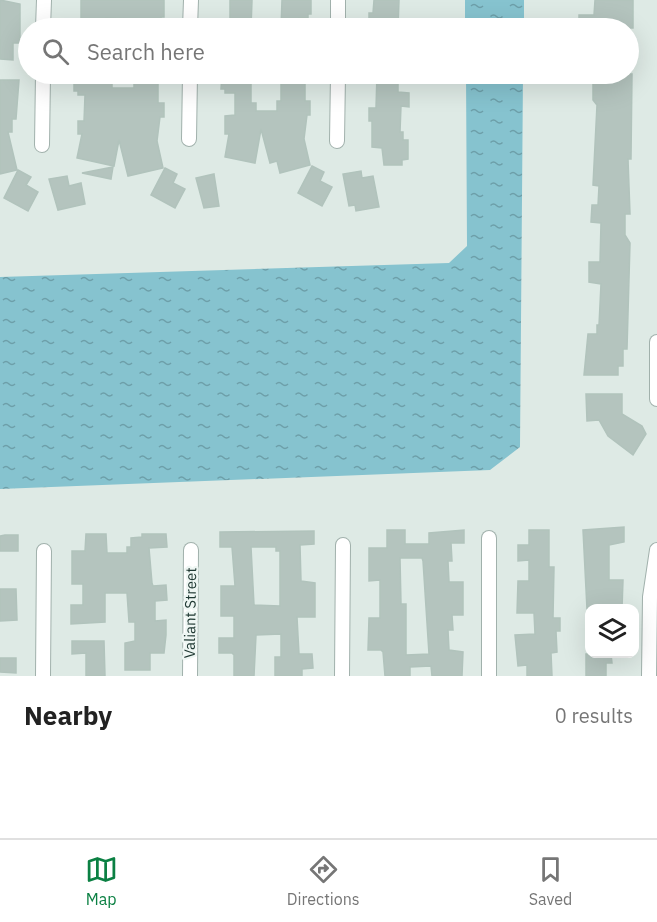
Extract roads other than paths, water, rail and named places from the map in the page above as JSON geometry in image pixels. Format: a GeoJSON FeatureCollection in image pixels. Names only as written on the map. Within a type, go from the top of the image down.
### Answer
{"type":"FeatureCollection","features":[{"type":"Feature","properties":{"kind":"street"},"geometry":{"type":"LineString","coordinates":[[43,18],[44,0]]}},
{"type":"Feature","properties":{"kind":"street"},"geometry":{"type":"LineString","coordinates":[[190,18],[191,0]]}},
{"type":"Feature","properties":{"kind":"street"},"geometry":{"type":"LineString","coordinates":[[338,0],[338,18]]}},
{"type":"Feature","properties":{"kind":"street"},"geometry":{"type":"LineString","coordinates":[[42,145],[43,84]]}},
{"type":"Feature","properties":{"kind":"street"},"geometry":{"type":"LineString","coordinates":[[189,139],[190,84]]}},
{"type":"Feature","properties":{"kind":"street"},"geometry":{"type":"LineString","coordinates":[[337,141],[338,84]]}},
{"type":"Feature","properties":{"kind":"street"},"geometry":{"type":"LineString","coordinates":[[656,399],[657,342]]}},
{"type":"Feature","properties":{"kind":"street"},"geometry":{"type":"LineString","coordinates":[[489,538],[489,676]]}},
{"type":"Feature","properties":{"kind":"street"},"geometry":{"type":"LineString","coordinates":[[342,676],[344,545]]}},
{"type":"Feature","properties":{"kind":"street","name":"Valiant Street"},"geometry":{"type":"LineString","coordinates":[[190,676],[191,550]]}},
{"type":"Feature","properties":{"kind":"street"},"geometry":{"type":"LineString","coordinates":[[650,676],[657,550]]}},
{"type":"Feature","properties":{"kind":"street"},"geometry":{"type":"LineString","coordinates":[[43,676],[44,551]]}},
{"type":"Feature","properties":{"kind":"water"},"geometry":{"type":"Polygon","coordinates":[[[465,0],[524,0],[524,18],[465,18],[465,0]]]}},
{"type":"Feature","properties":{"kind":"water"},"geometry":{"type":"Polygon","coordinates":[[[466,84],[523,84],[520,447],[490,470],[0,489],[0,277],[449,263],[467,246],[466,84]]]}}]}
